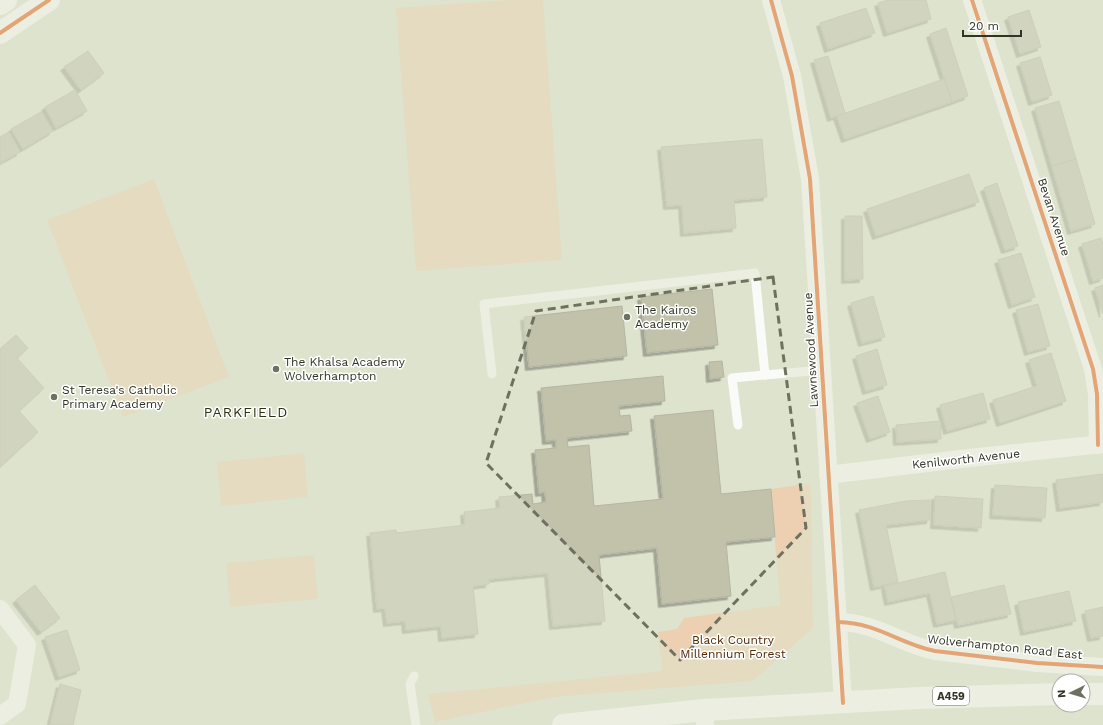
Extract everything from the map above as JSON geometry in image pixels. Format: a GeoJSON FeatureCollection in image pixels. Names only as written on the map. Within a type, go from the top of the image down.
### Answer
{"type":"FeatureCollection","features":[{"type":"Feature","properties":{"kind":"main road"},"geometry":{"type":"LineString","coordinates":[[0,33],[10,6],[49,0]]}},
{"type":"Feature","properties":{"kind":"main road","name":"A459"},"geometry":{"type":"LineString","coordinates":[[563,725],[704,718],[843,703],[956,696],[1051,694]]}},
{"type":"Feature","properties":{"kind":"main road"},"geometry":{"type":"LineString","coordinates":[[1091,694],[1103,694]]}},
{"type":"Feature","properties":{"kind":"street","name":"Lawnswood Avenue"},"geometry":{"type":"LineString","coordinates":[[771,0],[792,76],[810,179],[843,703]]}},
{"type":"Feature","properties":{"kind":"street","name":"Bevan Avenue"},"geometry":{"type":"LineString","coordinates":[[972,0],[1093,369],[1097,394],[1100,444]]}},
{"type":"Feature","properties":{"kind":"street","name":"Kenilworth Avenue"},"geometry":{"type":"LineString","coordinates":[[828,475],[1100,444]]}},
{"type":"Feature","properties":{"kind":"street"},"geometry":{"type":"LineString","coordinates":[[0,609],[27,645],[17,704],[0,716]]}},
{"type":"Feature","properties":{"kind":"street","name":"Wolverhampton Road East"},"geometry":{"type":"LineString","coordinates":[[838,622],[869,626],[921,649],[935,652],[1037,663],[1103,667]]}},
{"type":"Feature","properties":{"kind":"lane"},"geometry":{"type":"LineString","coordinates":[[492,374],[484,304],[755,273],[765,375]]}},
{"type":"Feature","properties":{"kind":"lane"},"geometry":{"type":"LineString","coordinates":[[738,425],[732,378],[823,370]]}},
{"type":"Feature","properties":{"kind":"lane"},"geometry":{"type":"LineString","coordinates":[[414,676],[410,684],[416,725]]}},
{"type":"Feature","properties":{"kind":"highlighted area"},"geometry":{"type":"Polygon","coordinates":[[[773,277],[806,528],[680,660],[486,463],[536,311],[773,277]]]}},
{"type":"Feature","properties":{"kind":"green space"},"geometry":{"type":"Polygon","coordinates":[[[508,0],[543,0],[562,260],[416,271],[396,8],[508,0]]]}},
{"type":"Feature","properties":{"kind":"green space"},"geometry":{"type":"Polygon","coordinates":[[[154,179],[229,377],[123,417],[47,220],[154,179]]]}},
{"type":"Feature","properties":{"kind":"green space"},"geometry":{"type":"Polygon","coordinates":[[[304,453],[308,497],[221,506],[217,462],[304,453]]]}},
{"type":"Feature","properties":{"kind":"green space","name":"Black Country Millennium Forest"},"geometry":{"type":"Polygon","coordinates":[[[811,483],[813,628],[753,681],[554,697],[435,722],[428,694],[662,671],[658,632],[677,629],[684,618],[780,605],[771,489],[811,483]]]}},
{"type":"Feature","properties":{"kind":"green space"},"geometry":{"type":"Polygon","coordinates":[[[314,555],[318,599],[230,607],[226,563],[314,555]]]}},
{"type":"Feature","properties":{"kind":"building"},"geometry":{"type":"Polygon","coordinates":[[[888,0],[926,0],[931,19],[887,33],[878,3],[888,0]]]}},
{"type":"Feature","properties":{"kind":"building"},"geometry":{"type":"Polygon","coordinates":[[[866,8],[875,33],[828,49],[820,23],[866,8]]]}},
{"type":"Feature","properties":{"kind":"building"},"geometry":{"type":"Polygon","coordinates":[[[1029,10],[1041,47],[1020,54],[1008,17],[1029,10]]]}},
{"type":"Feature","properties":{"kind":"building"},"geometry":{"type":"Polygon","coordinates":[[[946,28],[968,96],[952,102],[930,34],[946,28]]]}},
{"type":"Feature","properties":{"kind":"building"},"geometry":{"type":"Polygon","coordinates":[[[88,51],[104,73],[81,90],[64,67],[88,51]]]}},
{"type":"Feature","properties":{"kind":"building"},"geometry":{"type":"Polygon","coordinates":[[[828,56],[845,113],[831,118],[814,60],[828,56]]]}},
{"type":"Feature","properties":{"kind":"building"},"geometry":{"type":"Polygon","coordinates":[[[1040,57],[1052,95],[1032,102],[1020,63],[1040,57]]]}},
{"type":"Feature","properties":{"kind":"building"},"geometry":{"type":"Polygon","coordinates":[[[944,79],[952,102],[845,139],[837,116],[944,79]]]}},
{"type":"Feature","properties":{"kind":"building"},"geometry":{"type":"Polygon","coordinates":[[[75,90],[87,111],[56,128],[45,107],[75,90]]]}},
{"type":"Feature","properties":{"kind":"building"},"geometry":{"type":"Polygon","coordinates":[[[1059,101],[1076,159],[1052,166],[1035,108],[1059,101]]]}},
{"type":"Feature","properties":{"kind":"building"},"geometry":{"type":"Polygon","coordinates":[[[41,112],[53,131],[23,149],[11,129],[41,112]]]}},
{"type":"Feature","properties":{"kind":"building"},"geometry":{"type":"Polygon","coordinates":[[[9,132],[20,152],[0,163],[0,137],[9,132]]]}},
{"type":"Feature","properties":{"kind":"building"},"geometry":{"type":"Polygon","coordinates":[[[762,139],[767,197],[734,200],[736,228],[684,233],[682,205],[667,206],[661,147],[762,139]]]}},
{"type":"Feature","properties":{"kind":"building"},"geometry":{"type":"Polygon","coordinates":[[[1076,159],[1095,224],[1071,231],[1052,166],[1076,159]]]}},
{"type":"Feature","properties":{"kind":"building"},"geometry":{"type":"Polygon","coordinates":[[[969,174],[979,202],[876,236],[867,209],[969,174]]]}},
{"type":"Feature","properties":{"kind":"building"},"geometry":{"type":"Polygon","coordinates":[[[997,183],[1018,246],[1005,250],[984,188],[997,183]]]}},
{"type":"Feature","properties":{"kind":"building"},"geometry":{"type":"Polygon","coordinates":[[[845,216],[862,216],[863,279],[845,280],[845,216]]]}},
{"type":"Feature","properties":{"kind":"building"},"geometry":{"type":"Polygon","coordinates":[[[1101,238],[1103,244],[1103,278],[1093,281],[1082,244],[1101,238]]]}},
{"type":"Feature","properties":{"kind":"building"},"geometry":{"type":"Polygon","coordinates":[[[1021,253],[1035,297],[1012,305],[998,260],[1021,253]]]}},
{"type":"Feature","properties":{"kind":"building"},"geometry":{"type":"Polygon","coordinates":[[[1103,285],[1103,314],[1095,288],[1103,285]]]}},
{"type":"Feature","properties":{"kind":"building"},"geometry":{"type":"Polygon","coordinates":[[[712,289],[718,345],[647,353],[641,297],[712,289]]]}},
{"type":"Feature","properties":{"kind":"building"},"geometry":{"type":"Polygon","coordinates":[[[873,296],[885,337],[862,343],[851,303],[873,296]]]}},
{"type":"Feature","properties":{"kind":"building"},"geometry":{"type":"Polygon","coordinates":[[[1038,304],[1050,346],[1028,352],[1016,310],[1038,304]]]}},
{"type":"Feature","properties":{"kind":"building"},"geometry":{"type":"Polygon","coordinates":[[[622,306],[627,356],[529,367],[524,317],[622,306]]]}},
{"type":"Feature","properties":{"kind":"building"},"geometry":{"type":"Polygon","coordinates":[[[16,335],[28,348],[17,358],[44,388],[19,411],[38,432],[0,467],[0,349],[16,335]]]}},
{"type":"Feature","properties":{"kind":"building"},"geometry":{"type":"Polygon","coordinates":[[[877,349],[887,385],[866,391],[856,356],[877,349]]]}},
{"type":"Feature","properties":{"kind":"building"},"geometry":{"type":"Polygon","coordinates":[[[1051,353],[1066,401],[1000,423],[993,400],[1037,386],[1029,360],[1051,353]]]}},
{"type":"Feature","properties":{"kind":"building"},"geometry":{"type":"Polygon","coordinates":[[[722,361],[724,377],[710,379],[709,362],[722,361]]]}},
{"type":"Feature","properties":{"kind":"building"},"geometry":{"type":"Polygon","coordinates":[[[663,376],[665,401],[619,406],[620,416],[630,415],[632,431],[567,438],[568,447],[589,445],[594,506],[663,499],[654,416],[713,410],[721,494],[771,489],[775,537],[726,542],[731,596],[662,604],[657,548],[599,555],[605,621],[553,626],[548,573],[489,579],[489,584],[473,586],[478,634],[442,638],[441,626],[406,630],[405,621],[387,623],[385,608],[377,609],[370,533],[396,530],[396,533],[465,525],[464,512],[500,508],[499,497],[532,494],[533,504],[546,502],[545,492],[539,493],[535,450],[556,448],[556,440],[546,441],[541,388],[663,376]]]}},
{"type":"Feature","properties":{"kind":"building"},"geometry":{"type":"Polygon","coordinates":[[[983,393],[990,419],[947,431],[940,405],[983,393]]]}},
{"type":"Feature","properties":{"kind":"building"},"geometry":{"type":"Polygon","coordinates":[[[878,396],[890,432],[870,439],[857,403],[878,396]]]}},
{"type":"Feature","properties":{"kind":"building"},"geometry":{"type":"Polygon","coordinates":[[[940,421],[941,439],[897,442],[896,425],[940,421]]]}},
{"type":"Feature","properties":{"kind":"building"},"geometry":{"type":"Polygon","coordinates":[[[1103,474],[1103,502],[1060,508],[1056,480],[1103,474]]]}},
{"type":"Feature","properties":{"kind":"building"},"geometry":{"type":"Polygon","coordinates":[[[995,485],[1047,488],[1045,518],[993,515],[995,485]]]}},
{"type":"Feature","properties":{"kind":"building"},"geometry":{"type":"Polygon","coordinates":[[[935,496],[983,499],[981,528],[934,525],[935,496]]]}},
{"type":"Feature","properties":{"kind":"building"},"geometry":{"type":"Polygon","coordinates":[[[930,500],[930,520],[886,525],[898,582],[874,587],[859,510],[906,501],[930,500]]]}},
{"type":"Feature","properties":{"kind":"building"},"geometry":{"type":"Polygon","coordinates":[[[945,572],[956,620],[937,624],[930,593],[888,602],[885,586],[945,572]]]}},
{"type":"Feature","properties":{"kind":"building"},"geometry":{"type":"Polygon","coordinates":[[[35,585],[60,618],[41,632],[16,600],[35,585]]]}},
{"type":"Feature","properties":{"kind":"building"},"geometry":{"type":"Polygon","coordinates":[[[1004,585],[1011,614],[958,625],[951,597],[1004,585]]]}},
{"type":"Feature","properties":{"kind":"building"},"geometry":{"type":"Polygon","coordinates":[[[1069,591],[1076,621],[1024,632],[1018,602],[1069,591]]]}},
{"type":"Feature","properties":{"kind":"building"},"geometry":{"type":"Polygon","coordinates":[[[1103,607],[1103,636],[1091,638],[1085,611],[1103,607]]]}},
{"type":"Feature","properties":{"kind":"building"},"geometry":{"type":"Polygon","coordinates":[[[67,630],[80,670],[59,677],[45,637],[67,630]]]}},
{"type":"Feature","properties":{"kind":"building"},"geometry":{"type":"Polygon","coordinates":[[[60,684],[81,690],[73,725],[50,725],[60,684]]]}},
{"type":"Feature","properties":{"kind":"cycle path"},"geometry":{"type":"LineString","coordinates":[[0,33],[49,0]]}},
{"type":"Feature","properties":{"kind":"cycle path"},"geometry":{"type":"LineString","coordinates":[[771,0],[792,76],[810,179],[843,703]]}},
{"type":"Feature","properties":{"kind":"cycle path"},"geometry":{"type":"LineString","coordinates":[[972,0],[1093,369],[1097,394],[1098,445]]}},
{"type":"Feature","properties":{"kind":"cycle path"},"geometry":{"type":"LineString","coordinates":[[838,622],[865,626],[910,644],[935,651],[1037,663],[1103,667]]}},
{"type":"Feature","properties":{"kind":"place","name":"The Kairos Academy"},"geometry":{"type":"Point","coordinates":[627,317]}},
{"type":"Feature","properties":{"kind":"place","name":"The Khalsa Academy Wolverhampton"},"geometry":{"type":"Point","coordinates":[276,369]}},
{"type":"Feature","properties":{"kind":"place","name":"St Teresa's Catholic Primary Academy"},"geometry":{"type":"Point","coordinates":[54,397]}},
{"type":"Feature","properties":{"kind":"district","name":"PARKFIELD"},"geometry":{"type":"Point","coordinates":[246,412]}}]}
